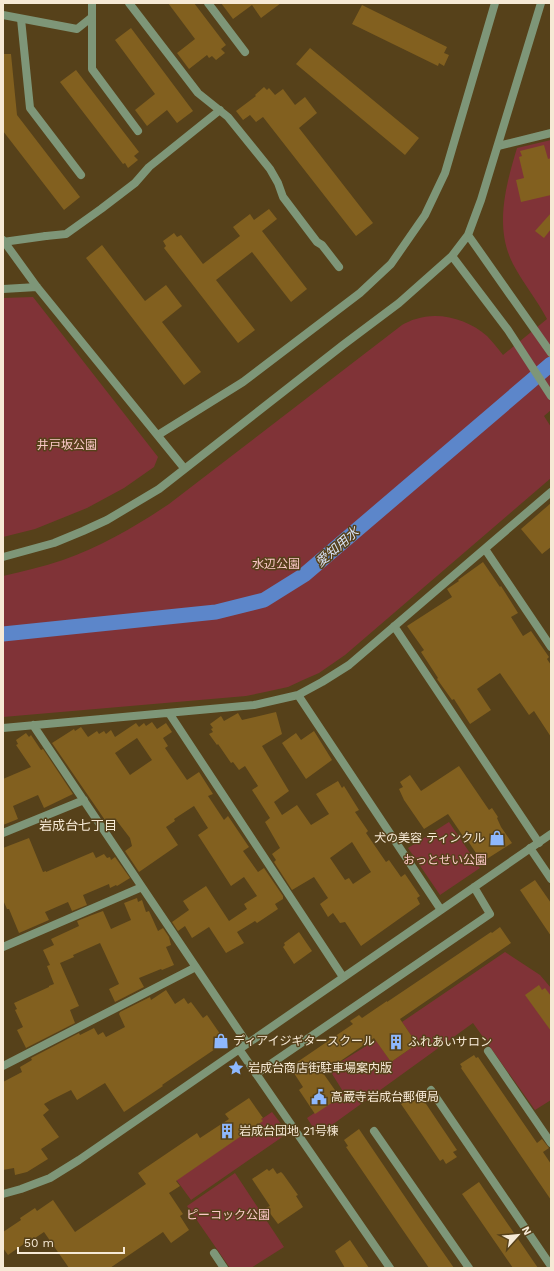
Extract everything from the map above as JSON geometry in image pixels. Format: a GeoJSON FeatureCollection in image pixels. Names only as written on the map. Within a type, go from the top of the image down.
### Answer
{"type":"FeatureCollection","features":[{"type":"Feature","properties":{"kind":"street"},"geometry":{"type":"LineString","coordinates":[[92,3],[92,69],[138,131]]}},
{"type":"Feature","properties":{"kind":"street"},"geometry":{"type":"LineString","coordinates":[[129,3],[198,93],[228,117],[270,169],[291,208],[317,242],[322,245],[339,267]]}},
{"type":"Feature","properties":{"kind":"street"},"geometry":{"type":"LineString","coordinates":[[208,3],[245,52]]}},
{"type":"Feature","properties":{"kind":"street"},"geometry":{"type":"LineString","coordinates":[[158,435],[243,382],[360,293],[391,264],[425,215],[445,172],[495,3]]}},
{"type":"Feature","properties":{"kind":"street"},"geometry":{"type":"LineString","coordinates":[[3,557],[54,543],[107,520],[159,489],[184,468],[399,303],[452,256],[468,235],[481,200],[541,3]]}},
{"type":"Feature","properties":{"kind":"street"},"geometry":{"type":"LineString","coordinates":[[3,15],[78,29],[92,17]]}},
{"type":"Feature","properties":{"kind":"street"},"geometry":{"type":"LineString","coordinates":[[21,19],[30,108],[81,175]]}},
{"type":"Feature","properties":{"kind":"street"},"geometry":{"type":"LineString","coordinates":[[184,468],[37,287],[3,241],[66,234],[101,210],[135,182],[149,167],[220,110]]}},
{"type":"Feature","properties":{"kind":"street"},"geometry":{"type":"LineString","coordinates":[[498,146],[551,133]]}},
{"type":"Feature","properties":{"kind":"street"},"geometry":{"type":"LineString","coordinates":[[468,235],[551,354]]}},
{"type":"Feature","properties":{"kind":"street"},"geometry":{"type":"LineString","coordinates":[[452,256],[508,330],[551,396]]}},
{"type":"Feature","properties":{"kind":"street"},"geometry":{"type":"LineString","coordinates":[[3,289],[37,287]]}},
{"type":"Feature","properties":{"kind":"street"},"geometry":{"type":"LineString","coordinates":[[3,728],[254,705],[298,695],[349,665],[551,492]]}},
{"type":"Feature","properties":{"kind":"street"},"geometry":{"type":"LineString","coordinates":[[485,549],[551,647]]}},
{"type":"Feature","properties":{"kind":"street"},"geometry":{"type":"LineString","coordinates":[[394,626],[538,843]]}},
{"type":"Feature","properties":{"kind":"street"},"geometry":{"type":"LineString","coordinates":[[298,695],[441,910]]}},
{"type":"Feature","properties":{"kind":"street"},"geometry":{"type":"LineString","coordinates":[[169,713],[343,977]]}},
{"type":"Feature","properties":{"kind":"street"},"geometry":{"type":"LineString","coordinates":[[33,725],[247,1043]]}},
{"type":"Feature","properties":{"kind":"street"},"geometry":{"type":"LineString","coordinates":[[3,833],[84,800]]}},
{"type":"Feature","properties":{"kind":"street"},"geometry":{"type":"LineString","coordinates":[[3,1194],[50,1178],[79,1160],[551,834]]}},
{"type":"Feature","properties":{"kind":"street"},"geometry":{"type":"LineString","coordinates":[[530,848],[551,879]]}},
{"type":"Feature","properties":{"kind":"street"},"geometry":{"type":"LineString","coordinates":[[3,947],[142,887]]}},
{"type":"Feature","properties":{"kind":"street"},"geometry":{"type":"LineString","coordinates":[[256,1074],[490,914],[474,887]]}},
{"type":"Feature","properties":{"kind":"street"},"geometry":{"type":"LineString","coordinates":[[3,1066],[196,966]]}},
{"type":"Feature","properties":{"kind":"street"},"geometry":{"type":"LineString","coordinates":[[239,1049],[390,1268]]}},
{"type":"Feature","properties":{"kind":"street"},"geometry":{"type":"LineString","coordinates":[[488,1051],[551,1143]]}},
{"type":"Feature","properties":{"kind":"street"},"geometry":{"type":"LineString","coordinates":[[431,1090],[551,1266]]}},
{"type":"Feature","properties":{"kind":"street"},"geometry":{"type":"LineString","coordinates":[[374,1131],[469,1268]]}},
{"type":"Feature","properties":{"kind":"street"},"geometry":{"type":"LineString","coordinates":[[214,1253],[224,1268]]}},
{"type":"Feature","properties":{"kind":"green space","name":"水辺公園"},"geometry":{"type":"Polygon","coordinates":[[[551,140],[551,410],[544,416],[551,427],[551,478],[345,655],[319,673],[288,687],[246,696],[3,717],[3,576],[48,565],[77,555],[105,542],[144,520],[169,504],[402,325],[414,319],[435,316],[454,318],[463,321],[480,330],[503,355],[547,319],[513,264],[507,250],[503,221],[506,191],[517,148],[551,140]]]}},
{"type":"Feature","properties":{"kind":"green space","name":"井戸坂公園"},"geometry":{"type":"Polygon","coordinates":[[[33,297],[158,457],[154,467],[124,488],[87,508],[35,529],[3,537],[3,298],[33,297]]]}},
{"type":"Feature","properties":{"kind":"green space","name":"おっとせい公園"},"geometry":{"type":"Polygon","coordinates":[[[449,822],[480,868],[440,895],[408,848],[449,822]]]}},
{"type":"Feature","properties":{"kind":"green space"},"geometry":{"type":"Polygon","coordinates":[[[505,952],[540,975],[551,988],[551,1100],[535,1110],[473,1023],[318,1135],[307,1118],[344,1093],[329,1069],[376,1040],[391,1062],[417,1044],[402,1022],[505,952]]]}},
{"type":"Feature","properties":{"kind":"green space"},"geometry":{"type":"Polygon","coordinates":[[[272,1112],[288,1133],[191,1200],[175,1178],[272,1112]]]}},
{"type":"Feature","properties":{"kind":"green space","name":"ピーコック公園"},"geometry":{"type":"Polygon","coordinates":[[[235,1173],[284,1247],[251,1268],[230,1268],[187,1206],[235,1173]]]}},
{"type":"Feature","properties":{"kind":"building"},"geometry":{"type":"Polygon","coordinates":[[[168,3],[194,3],[226,45],[221,49],[225,53],[216,60],[212,56],[209,58],[207,55],[189,69],[177,53],[195,39],[168,3]]]}},
{"type":"Feature","properties":{"kind":"building"},"geometry":{"type":"Polygon","coordinates":[[[221,3],[281,3],[261,18],[252,5],[233,19],[221,3]]]}},
{"type":"Feature","properties":{"kind":"building"},"geometry":{"type":"Polygon","coordinates":[[[362,5],[447,47],[444,53],[449,55],[444,66],[439,63],[438,66],[352,24],[362,5]]]}},
{"type":"Feature","properties":{"kind":"building"},"geometry":{"type":"Polygon","coordinates":[[[131,28],[193,111],[177,123],[167,110],[147,126],[135,110],[155,94],[115,40],[131,28]]]}},
{"type":"Feature","properties":{"kind":"building"},"geometry":{"type":"Polygon","coordinates":[[[310,48],[419,138],[405,155],[296,64],[310,48]]]}},
{"type":"Feature","properties":{"kind":"building"},"geometry":{"type":"Polygon","coordinates":[[[3,54],[11,54],[17,115],[80,197],[64,210],[3,131],[3,54]]]}},
{"type":"Feature","properties":{"kind":"building"},"geometry":{"type":"Polygon","coordinates":[[[76,70],[139,152],[134,156],[138,160],[128,168],[125,163],[123,164],[60,82],[76,70]]]}},
{"type":"Feature","properties":{"kind":"building"},"geometry":{"type":"Polygon","coordinates":[[[264,87],[267,90],[269,88],[275,95],[283,89],[295,105],[305,97],[317,113],[299,128],[373,223],[356,236],[263,117],[256,122],[250,115],[243,120],[236,111],[256,96],[255,95],[264,87]]]}},
{"type":"Feature","properties":{"kind":"building"},"geometry":{"type":"Polygon","coordinates":[[[544,145],[548,159],[551,158],[551,195],[521,202],[516,180],[524,178],[519,157],[522,156],[520,151],[544,145]]]}},
{"type":"Feature","properties":{"kind":"building"},"geometry":{"type":"Polygon","coordinates":[[[269,209],[277,219],[262,231],[307,289],[291,302],[252,252],[216,280],[255,330],[238,343],[164,248],[166,246],[163,241],[174,233],[177,237],[181,235],[203,264],[240,236],[233,227],[250,214],[254,220],[269,209]]]}},
{"type":"Feature","properties":{"kind":"building"},"geometry":{"type":"Polygon","coordinates":[[[551,213],[551,229],[544,238],[535,231],[551,213]]]}},
{"type":"Feature","properties":{"kind":"building"},"geometry":{"type":"Polygon","coordinates":[[[102,245],[145,301],[166,285],[182,306],[162,322],[201,372],[184,385],[86,258],[102,245]]]}},
{"type":"Feature","properties":{"kind":"building"},"geometry":{"type":"Polygon","coordinates":[[[551,503],[551,547],[542,554],[521,529],[551,503]]]}},
{"type":"Feature","properties":{"kind":"building"},"geometry":{"type":"Polygon","coordinates":[[[483,562],[500,587],[501,586],[518,613],[511,617],[523,636],[531,631],[549,657],[547,659],[551,665],[551,737],[534,711],[529,715],[500,673],[477,689],[491,710],[470,724],[454,699],[452,700],[437,679],[438,678],[421,652],[424,650],[407,626],[452,597],[447,589],[483,562]]]}},
{"type":"Feature","properties":{"kind":"building"},"geometry":{"type":"Polygon","coordinates":[[[276,712],[282,734],[262,746],[289,791],[274,802],[282,815],[297,805],[311,825],[329,814],[316,794],[338,781],[342,788],[344,786],[359,810],[355,812],[368,831],[366,833],[386,862],[389,860],[401,877],[405,874],[420,896],[417,898],[420,904],[361,946],[345,922],[340,923],[333,913],[328,917],[320,904],[328,898],[314,877],[292,890],[274,862],[276,860],[272,854],[280,848],[265,822],[270,818],[252,790],[258,786],[245,766],[239,770],[233,762],[231,763],[209,734],[213,732],[211,729],[213,728],[210,724],[221,716],[224,721],[238,713],[242,720],[276,712]],[[352,842],[330,858],[345,880],[349,878],[353,884],[371,872],[352,842]]]}},
{"type":"Feature","properties":{"kind":"building"},"geometry":{"type":"Polygon","coordinates":[[[152,722],[157,729],[166,723],[172,732],[163,738],[168,746],[165,748],[187,780],[199,772],[213,794],[208,796],[224,820],[228,816],[249,847],[243,851],[258,872],[264,868],[283,896],[283,899],[275,904],[278,909],[257,923],[255,921],[237,932],[244,943],[226,953],[209,927],[192,938],[185,926],[178,931],[172,922],[189,910],[183,901],[206,886],[229,921],[247,909],[244,904],[257,896],[244,877],[231,886],[198,835],[208,828],[194,806],[174,819],[175,821],[166,827],[178,845],[139,872],[125,851],[132,846],[130,838],[117,821],[109,826],[52,743],[74,729],[75,731],[81,727],[88,737],[97,731],[99,734],[104,731],[106,734],[111,730],[115,737],[136,723],[139,727],[144,723],[146,726],[152,722]],[[137,738],[115,753],[130,775],[152,760],[137,738]]]}},
{"type":"Feature","properties":{"kind":"building"},"geometry":{"type":"Polygon","coordinates":[[[314,731],[332,760],[306,779],[282,743],[296,733],[301,740],[314,731]]]}},
{"type":"Feature","properties":{"kind":"building"},"geometry":{"type":"Polygon","coordinates":[[[26,733],[29,737],[31,735],[41,750],[43,749],[73,794],[44,808],[38,795],[13,806],[18,819],[3,825],[3,779],[31,767],[16,745],[18,744],[16,740],[26,733]]]}},
{"type":"Feature","properties":{"kind":"building"},"geometry":{"type":"Polygon","coordinates":[[[459,766],[489,810],[492,808],[498,817],[497,818],[501,827],[512,843],[482,862],[448,814],[424,829],[404,800],[399,789],[403,787],[400,782],[410,775],[421,791],[459,766]]]}},
{"type":"Feature","properties":{"kind":"building"},"geometry":{"type":"Polygon","coordinates":[[[29,838],[43,872],[93,852],[96,858],[104,854],[107,858],[110,857],[111,860],[115,857],[130,878],[117,886],[116,885],[110,888],[109,884],[83,895],[87,905],[72,911],[68,902],[45,912],[49,920],[19,933],[9,909],[7,909],[3,900],[3,848],[29,838]]]}},
{"type":"Feature","properties":{"kind":"building"},"geometry":{"type":"Polygon","coordinates":[[[535,880],[551,903],[551,936],[520,890],[535,880]]]}},
{"type":"Feature","properties":{"kind":"building"},"geometry":{"type":"Polygon","coordinates":[[[137,898],[138,902],[142,900],[146,912],[149,911],[158,931],[163,928],[169,937],[171,945],[166,947],[174,965],[139,978],[144,987],[115,1002],[109,989],[119,984],[100,943],[73,955],[74,957],[60,963],[79,1006],[70,1010],[75,1023],[26,1048],[17,1030],[23,1027],[15,1010],[17,1009],[14,1003],[54,984],[47,966],[50,965],[43,950],[54,945],[51,939],[79,926],[77,921],[103,911],[111,929],[131,920],[124,903],[137,898]]]}},
{"type":"Feature","properties":{"kind":"building"},"geometry":{"type":"Polygon","coordinates":[[[500,927],[511,943],[400,1019],[417,1044],[391,1062],[374,1038],[323,1073],[339,1098],[315,1114],[299,1090],[303,1087],[290,1067],[353,1024],[350,1021],[359,1015],[362,1018],[500,927]]]}},
{"type":"Feature","properties":{"kind":"building"},"geometry":{"type":"Polygon","coordinates":[[[299,932],[312,951],[294,964],[283,947],[285,945],[284,943],[299,932]]]}},
{"type":"Feature","properties":{"kind":"building"},"geometry":{"type":"Polygon","coordinates":[[[539,985],[542,990],[545,988],[551,996],[551,1031],[525,995],[539,985]]]}},
{"type":"Feature","properties":{"kind":"building"},"geometry":{"type":"Polygon","coordinates":[[[166,990],[175,1004],[184,998],[188,1004],[191,1002],[203,1018],[207,1015],[225,1041],[124,1112],[105,1083],[77,1100],[71,1090],[44,1104],[49,1110],[43,1115],[59,1137],[41,1149],[48,1159],[27,1172],[15,1175],[14,1168],[3,1170],[3,1082],[22,1072],[20,1067],[32,1060],[31,1058],[79,1033],[80,1035],[94,1028],[98,1035],[103,1032],[106,1037],[125,1027],[119,1014],[120,1012],[150,997],[151,1000],[166,990]]]}},
{"type":"Feature","properties":{"kind":"building"},"geometry":{"type":"Polygon","coordinates":[[[474,1055],[476,1058],[478,1057],[537,1143],[542,1139],[549,1148],[543,1152],[551,1164],[551,1200],[461,1068],[462,1067],[460,1064],[474,1055]]]}},
{"type":"Feature","properties":{"kind":"building"},"geometry":{"type":"Polygon","coordinates":[[[418,1092],[457,1150],[453,1152],[457,1157],[446,1164],[443,1159],[440,1161],[401,1104],[418,1092]]]}},
{"type":"Feature","properties":{"kind":"building"},"geometry":{"type":"Polygon","coordinates":[[[249,1098],[263,1118],[261,1119],[263,1121],[176,1181],[180,1186],[169,1193],[183,1214],[180,1216],[189,1230],[171,1243],[163,1232],[110,1268],[69,1268],[44,1232],[8,1255],[3,1248],[3,1232],[35,1208],[37,1211],[53,1200],[75,1232],[146,1184],[138,1173],[197,1133],[200,1138],[229,1119],[225,1114],[249,1098]]]}},
{"type":"Feature","properties":{"kind":"building"},"geometry":{"type":"Polygon","coordinates":[[[359,1129],[454,1268],[429,1268],[346,1147],[348,1146],[344,1140],[359,1129]]]}},
{"type":"Feature","properties":{"kind":"building"},"geometry":{"type":"Polygon","coordinates":[[[273,1168],[277,1174],[281,1172],[283,1174],[298,1195],[296,1196],[303,1207],[278,1224],[266,1208],[270,1206],[252,1179],[267,1169],[269,1171],[273,1168]]]}},
{"type":"Feature","properties":{"kind":"building"},"geometry":{"type":"Polygon","coordinates":[[[479,1182],[538,1268],[513,1268],[462,1194],[479,1182]]]}},
{"type":"Feature","properties":{"kind":"building"},"geometry":{"type":"Polygon","coordinates":[[[350,1240],[369,1268],[345,1268],[335,1251],[350,1240]]]}},
{"type":"Feature","properties":{"kind":"waterway","name":"愛知用水"},"geometry":{"type":"LineString","coordinates":[[3,634],[216,612],[264,600],[304,575],[551,364]]}},
{"type":"Feature","properties":{"kind":"place","name":"犬の美容 ティンクル"},"geometry":{"type":"Point","coordinates":[497,838]}},
{"type":"Feature","properties":{"kind":"place","name":"ディアイジギタースクール"},"geometry":{"type":"Point","coordinates":[221,1041]}},
{"type":"Feature","properties":{"kind":"place","name":"ふれあいサロン"},"geometry":{"type":"Point","coordinates":[396,1042]}},
{"type":"Feature","properties":{"kind":"place","name":"岩成台商店街駐車場案内版"},"geometry":{"type":"Point","coordinates":[236,1068]}},
{"type":"Feature","properties":{"kind":"place","name":"高蔵寺岩成台郵便局"},"geometry":{"type":"Point","coordinates":[319,1097]}},
{"type":"Feature","properties":{"kind":"place","name":"岩成台団地 21号棟"},"geometry":{"type":"Point","coordinates":[227,1131]}},
{"type":"Feature","properties":{"kind":"district","name":"岩成台七丁目"},"geometry":{"type":"Point","coordinates":[78,825]}}]}
